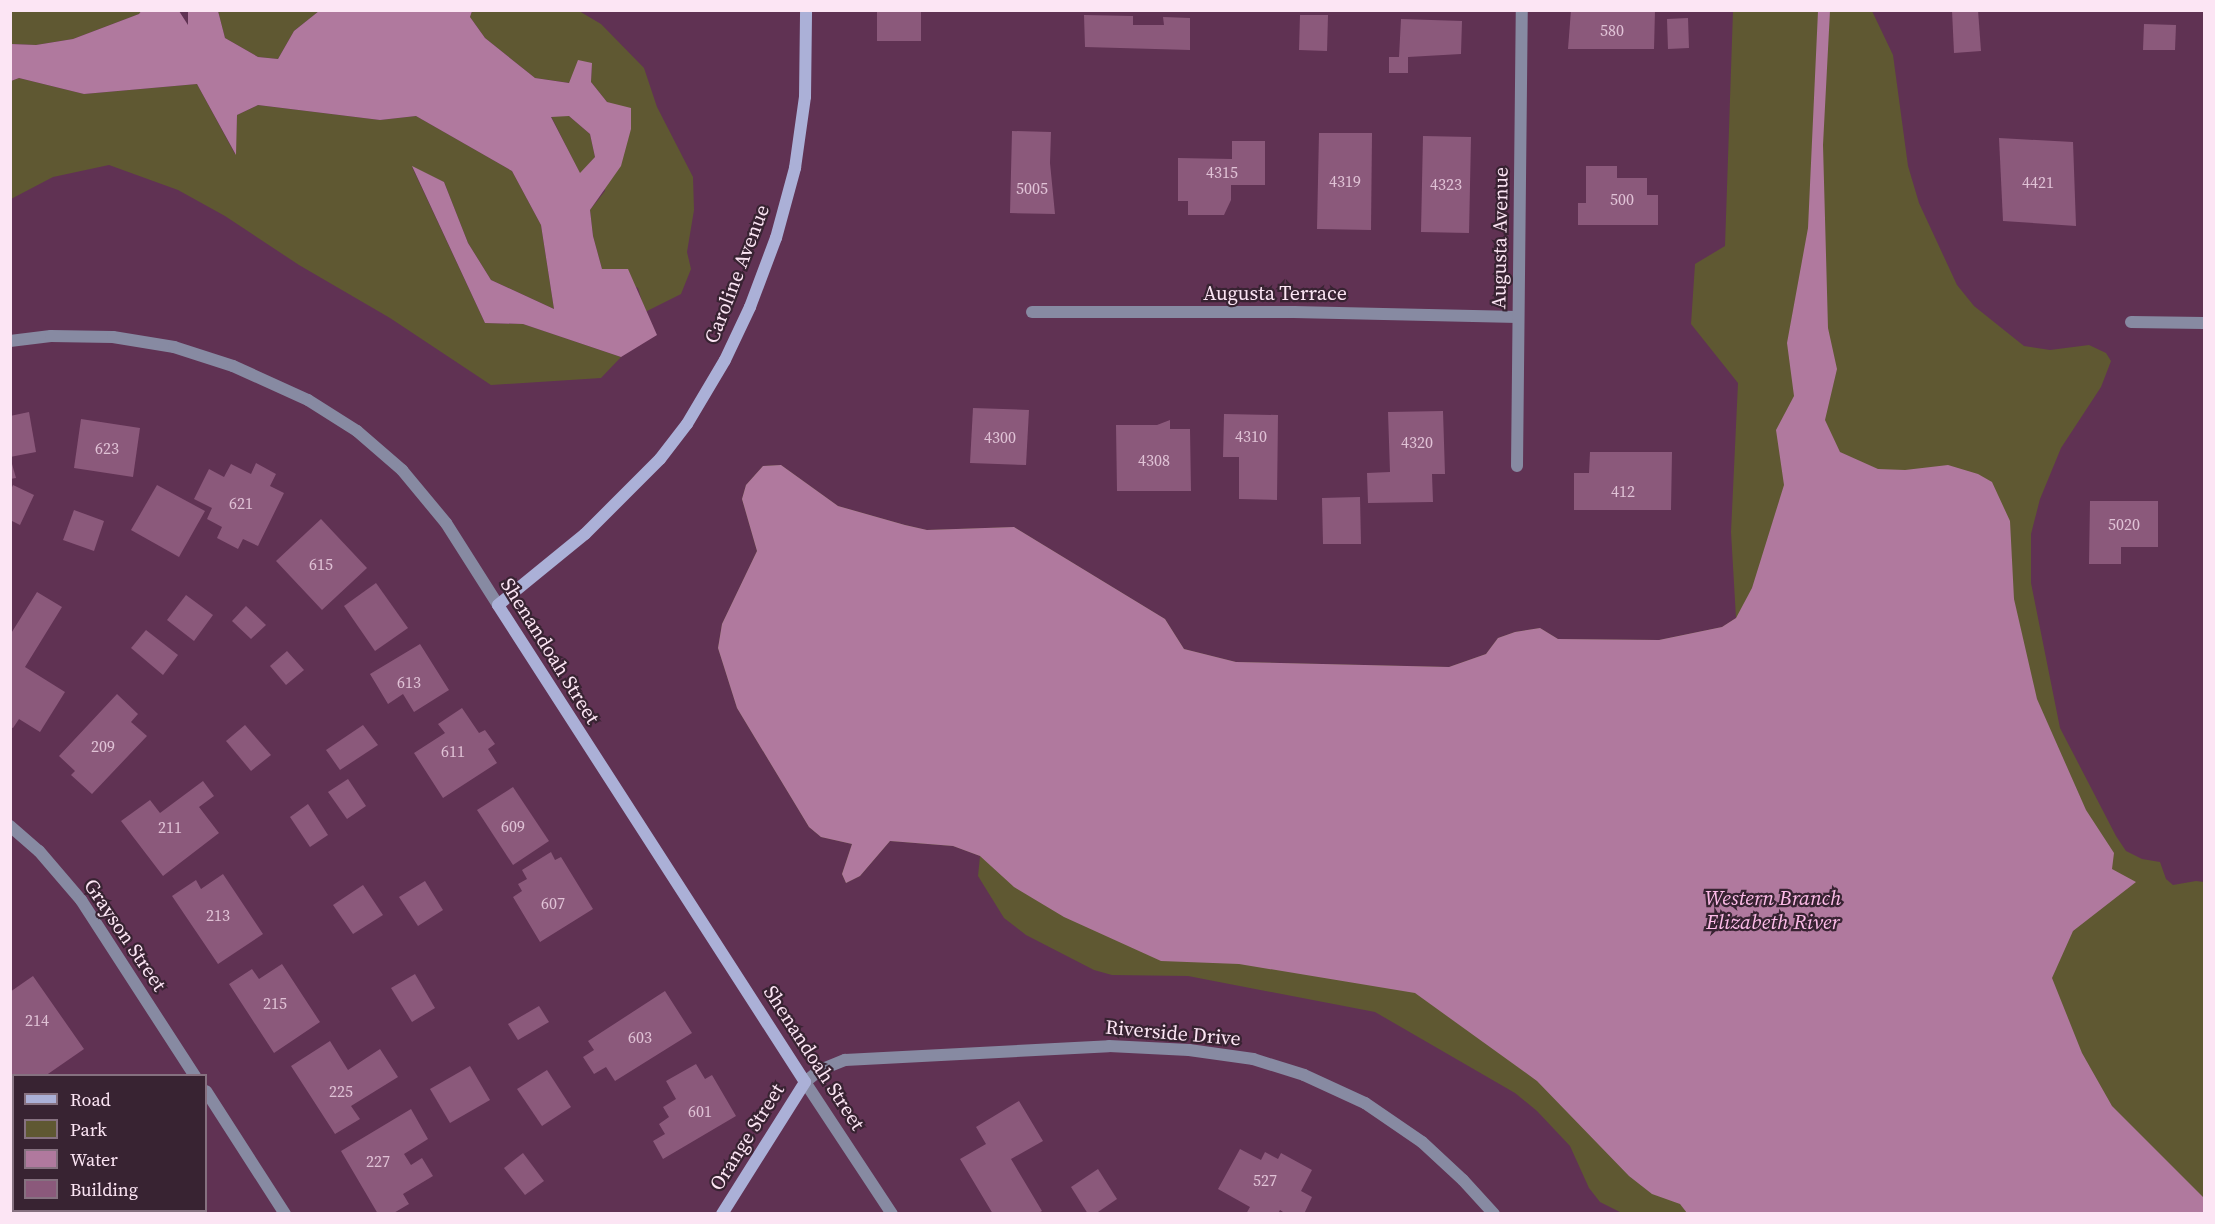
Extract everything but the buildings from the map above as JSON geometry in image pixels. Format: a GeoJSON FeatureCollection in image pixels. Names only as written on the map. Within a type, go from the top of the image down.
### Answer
{"type":"FeatureCollection","features":[{"type":"Feature","properties":{"kind":"street","name":"Caroline Avenue"},"geometry":{"type":"LineString","coordinates":[[498,605],[585,534],[660,459],[687,424],[725,360],[750,307],[776,238],[795,168],[805,97],[806,10]]}},
{"type":"Feature","properties":{"kind":"street","name":"Augusta Avenue"},"geometry":{"type":"LineString","coordinates":[[1517,466],[1522,10]]}},
{"type":"Feature","properties":{"kind":"street","name":"Augusta Terrace"},"geometry":{"type":"LineString","coordinates":[[1032,312],[1294,312],[1518,317]]}},
{"type":"Feature","properties":{"kind":"street"},"geometry":{"type":"LineString","coordinates":[[2131,322],[2205,323]]}},
{"type":"Feature","properties":{"kind":"street","name":"Shenandoah Street"},"geometry":{"type":"LineString","coordinates":[[10,341],[51,336],[113,337],[174,347],[232,366],[308,400],[357,431],[402,470],[446,523],[892,1214]]}},
{"type":"Feature","properties":{"kind":"street","name":"Grayson Street"},"geometry":{"type":"LineString","coordinates":[[10,826],[39,851],[81,900],[194,1074]]}},
{"type":"Feature","properties":{"kind":"street","name":"Riverside Drive"},"geometry":{"type":"LineString","coordinates":[[805,1082],[820,1070],[845,1060],[1072,1047],[1190,1050],[1253,1059],[1304,1075],[1365,1103],[1422,1142],[1463,1179],[1494,1214]]}},
{"type":"Feature","properties":{"kind":"street","name":"Orange Street"},"geometry":{"type":"LineString","coordinates":[[722,1214],[805,1082]]}},
{"type":"Feature","properties":{"kind":"street"},"geometry":{"type":"LineString","coordinates":[[207,1093],[285,1214]]}},
{"type":"Feature","properties":{"kind":"green space"},"geometry":{"type":"Polygon","coordinates":[[[10,11],[142,11],[73,39],[36,45],[11,44],[10,11]]]}},
{"type":"Feature","properties":{"kind":"green space"},"geometry":{"type":"Polygon","coordinates":[[[218,11],[319,11],[294,31],[278,59],[258,57],[225,38],[218,11]]]}},
{"type":"Feature","properties":{"kind":"green space"},"geometry":{"type":"Polygon","coordinates":[[[472,11],[579,11],[601,24],[644,68],[657,107],[693,177],[694,210],[687,252],[691,269],[681,294],[645,312],[638,288],[602,269],[593,236],[590,210],[605,191],[607,102],[591,82],[592,63],[570,83],[535,78],[485,38],[470,17],[472,11]]]}},
{"type":"Feature","properties":{"kind":"green space","name":"Western Branch Elizabeth River"},"geometry":{"type":"Polygon","coordinates":[[[1733,11],[1872,11],[1893,55],[1908,166],[1919,203],[1957,285],[1974,306],[2024,346],[2050,350],[2089,345],[2106,353],[2111,361],[2101,387],[2061,448],[2040,499],[2031,534],[2031,583],[2060,728],[2116,836],[2126,851],[2142,859],[2160,862],[2166,879],[2173,885],[2204,882],[2204,1213],[1622,1213],[1600,1202],[1589,1188],[1570,1146],[1537,1111],[1515,1093],[1375,1012],[1188,976],[1112,975],[1094,970],[1026,935],[1004,918],[978,876],[980,856],[953,846],[890,841],[860,876],[846,883],[842,874],[852,844],[821,837],[809,827],[737,708],[718,648],[722,624],[757,551],[742,499],[746,485],[763,466],[781,465],[838,506],[905,525],[927,530],[1014,527],[1165,619],[1184,649],[1236,662],[1449,667],[1486,654],[1498,638],[1515,632],[1540,628],[1558,639],[1659,640],[1722,627],[1736,618],[1731,532],[1738,383],[1691,324],[1695,264],[1725,246],[1733,11]]]}},
{"type":"Feature","properties":{"kind":"green space"},"geometry":{"type":"Polygon","coordinates":[[[19,78],[84,94],[197,84],[235,154],[237,115],[258,105],[380,120],[416,116],[512,171],[541,225],[554,309],[491,280],[468,243],[444,182],[412,167],[485,323],[523,324],[621,357],[601,378],[491,385],[390,318],[299,265],[225,216],[178,190],[109,165],[53,177],[11,199],[11,81],[19,78]]]}},
{"type":"Feature","properties":{"kind":"green space"},"geometry":{"type":"Polygon","coordinates":[[[551,116],[569,116],[590,134],[595,157],[580,174],[551,116]]]}},
{"type":"Feature","properties":{"kind":"water"},"geometry":{"type":"Polygon","coordinates":[[[142,10],[179,11],[188,25],[188,11],[218,11],[225,38],[258,57],[278,59],[294,31],[319,11],[472,11],[470,17],[485,38],[535,78],[569,83],[578,60],[592,63],[591,82],[607,102],[631,108],[631,129],[621,166],[590,210],[593,236],[602,269],[628,269],[657,335],[621,357],[523,324],[485,323],[412,166],[444,182],[468,243],[491,280],[554,309],[541,225],[512,171],[416,116],[380,120],[258,105],[237,115],[236,155],[197,84],[84,94],[19,78],[11,81],[11,44],[36,45],[73,39],[139,14],[142,10]],[[569,116],[551,117],[580,173],[595,157],[590,134],[569,116]]]}},
{"type":"Feature","properties":{"kind":"water","name":"Western Branch Elizabeth River"},"geometry":{"type":"Polygon","coordinates":[[[1818,11],[1830,11],[1823,145],[1828,328],[1837,369],[1825,420],[1840,452],[1878,469],[1905,470],[1948,465],[1978,474],[1992,482],[2010,521],[2014,599],[2037,699],[2086,810],[2114,853],[2112,869],[2136,882],[2073,931],[2052,978],[2082,1053],[2112,1106],[2204,1198],[2204,1213],[1687,1213],[1680,1204],[1652,1194],[1629,1176],[1537,1081],[1415,993],[1239,964],[1161,961],[1064,917],[1014,887],[980,856],[953,846],[890,841],[860,876],[846,883],[842,874],[852,844],[821,837],[809,827],[737,708],[718,648],[722,624],[757,551],[742,499],[746,485],[763,466],[781,465],[838,506],[905,525],[927,530],[1014,527],[1165,619],[1184,649],[1236,662],[1449,667],[1486,654],[1498,638],[1515,632],[1540,628],[1558,639],[1659,640],[1722,627],[1736,618],[1752,588],[1784,485],[1776,430],[1794,396],[1787,343],[1808,228],[1818,11]]]}}]}
